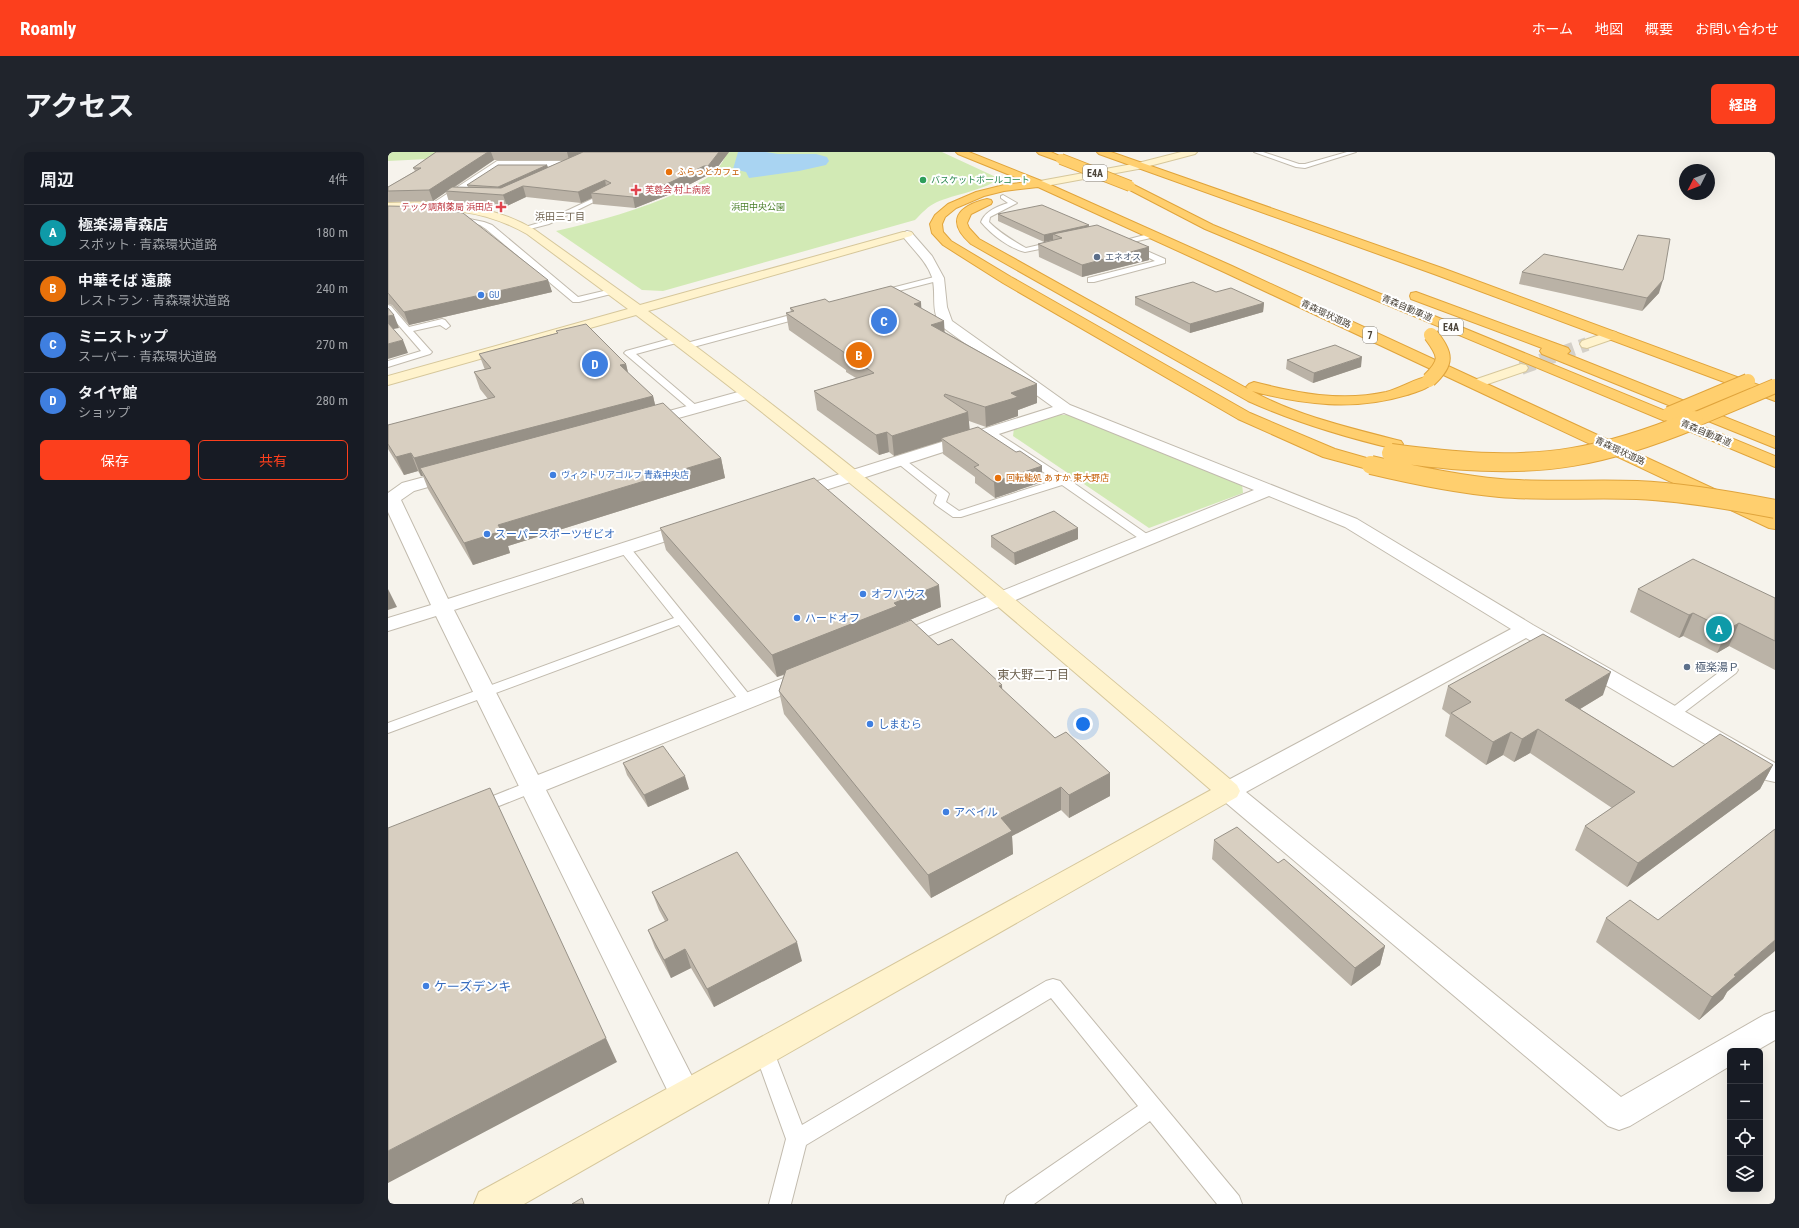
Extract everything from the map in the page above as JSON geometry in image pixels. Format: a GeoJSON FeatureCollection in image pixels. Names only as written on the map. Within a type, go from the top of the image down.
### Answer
{"type":"FeatureCollection","features":[{"type":"Feature","properties":{"kind":"highway","name":"青森環状道路"},"geometry":{"type":"LineString","coordinates":[[961,152],[1040,184],[1152,235],[1775,524]]}},
{"type":"Feature","properties":{"kind":"highway","name":"青森自動車道"},"geometry":{"type":"LineString","coordinates":[[1042,152],[1309,254]]}},
{"type":"Feature","properties":{"kind":"highway"},"geometry":{"type":"LineString","coordinates":[[1102,152],[1138,166],[1334,234],[1775,396]]}},
{"type":"Feature","properties":{"kind":"highway"},"geometry":{"type":"LineString","coordinates":[[1040,184],[985,202],[964,215],[961,222],[962,230],[970,239],[1253,398],[1292,415],[1393,448],[1504,451],[1558,447],[1607,436],[1650,423],[1708,397],[1775,371]]}},
{"type":"Feature","properties":{"kind":"highway"},"geometry":{"type":"LineString","coordinates":[[1040,184],[1004,188],[980,194],[952,206],[940,215],[936,224],[938,233],[947,243],[975,261],[1092,330],[1244,416],[1329,453],[1370,465],[1465,484],[1520,489],[1653,491],[1738,501],[1775,509]]}},
{"type":"Feature","properties":{"kind":"highway","name":"青森自動車道"},"geometry":{"type":"LineString","coordinates":[[1130,186],[1209,227],[1360,288],[1775,462]]}},
{"type":"Feature","properties":{"kind":"highway"},"geometry":{"type":"LineString","coordinates":[[1216,376],[1269,392],[1309,398],[1355,401],[1387,397],[1415,388],[1429,380],[1441,370],[1445,360],[1443,350],[1431,335],[1413,321],[1360,288]]}},
{"type":"Feature","properties":{"kind":"highway","name":"青森自動車道"},"geometry":{"type":"LineString","coordinates":[[1775,429],[1401,291],[1775,443]]}},
{"type":"Feature","properties":{"kind":"highway"},"geometry":{"type":"LineString","coordinates":[[1170,373],[1265,416],[1306,431],[1454,460],[1509,462],[1572,457],[1625,445],[1665,432],[1775,386]]}},
{"type":"Feature","properties":{"kind":"street"},"geometry":{"type":"LineString","coordinates":[[1040,184],[1138,166],[1192,152]]}},
{"type":"Feature","properties":{"kind":"street"},"geometry":{"type":"LineString","coordinates":[[549,173],[581,159]]}},
{"type":"Feature","properties":{"kind":"street"},"geometry":{"type":"LineString","coordinates":[[432,212],[453,193],[497,164],[570,164]]}},
{"type":"Feature","properties":{"kind":"street"},"geometry":{"type":"LineString","coordinates":[[453,193],[469,193]]}},
{"type":"Feature","properties":{"kind":"street"},"geometry":{"type":"LineString","coordinates":[[388,206],[432,212],[488,214],[508,219],[526,228],[612,291],[749,394],[1002,598],[1228,791],[1619,1115],[1775,1024]]}},
{"type":"Feature","properties":{"kind":"street"},"geometry":{"type":"LineString","coordinates":[[388,382],[907,234],[928,259],[938,278],[940,308],[946,323],[1065,408],[1350,523],[1526,629],[1775,774]]}},
{"type":"Feature","properties":{"kind":"street"},"geometry":{"type":"LineString","coordinates":[[1587,344],[1611,335]]}},
{"type":"Feature","properties":{"kind":"street"},"geometry":{"type":"LineString","coordinates":[[1476,384],[1521,368]]}},
{"type":"Feature","properties":{"kind":"street"},"geometry":{"type":"LineString","coordinates":[[634,425],[749,394]]}},
{"type":"Feature","properties":{"kind":"street"},"geometry":{"type":"LineString","coordinates":[[776,500],[1065,408]]}},
{"type":"Feature","properties":{"kind":"street"},"geometry":{"type":"LineString","coordinates":[[468,470],[408,487],[389,496],[442,607],[533,786],[685,1094]]}},
{"type":"Feature","properties":{"kind":"street"},"geometry":{"type":"LineString","coordinates":[[878,648],[1269,490]]}},
{"type":"Feature","properties":{"kind":"street"},"geometry":{"type":"LineString","coordinates":[[388,625],[708,522]]}},
{"type":"Feature","properties":{"kind":"street"},"geometry":{"type":"LineString","coordinates":[[491,1204],[1228,791],[1526,629]]}},
{"type":"Feature","properties":{"kind":"street"},"geometry":{"type":"LineString","coordinates":[[533,786],[827,669]]}},
{"type":"Feature","properties":{"kind":"lane"},"geometry":{"type":"LineString","coordinates":[[1257,152],[1298,166],[1305,166],[1353,152]]}},
{"type":"Feature","properties":{"kind":"lane"},"geometry":{"type":"LineString","coordinates":[[526,228],[547,223],[609,193]]}},
{"type":"Feature","properties":{"kind":"lane"},"geometry":{"type":"LineString","coordinates":[[1003,197],[1014,203],[1002,207],[988,216],[985,222],[1002,238],[1025,250],[1061,242]]}},
{"type":"Feature","properties":{"kind":"lane"},"geometry":{"type":"LineString","coordinates":[[388,213],[416,214]]}},
{"type":"Feature","properties":{"kind":"lane"},"geometry":{"type":"LineString","coordinates":[[449,217],[482,223],[489,227],[576,300],[612,291]]}},
{"type":"Feature","properties":{"kind":"lane"},"geometry":{"type":"LineString","coordinates":[[1091,280],[1162,261],[1118,241],[1152,235]]}},
{"type":"Feature","properties":{"kind":"lane"},"geometry":{"type":"LineString","coordinates":[[870,297],[938,278]]}},
{"type":"Feature","properties":{"kind":"lane"},"geometry":{"type":"LineString","coordinates":[[388,308],[427,352],[388,364]]}},
{"type":"Feature","properties":{"kind":"lane"},"geometry":{"type":"LineString","coordinates":[[694,409],[629,353],[681,343],[810,313]]}},
{"type":"Feature","properties":{"kind":"lane"},"geometry":{"type":"LineString","coordinates":[[407,330],[442,322],[446,326]]}},
{"type":"Feature","properties":{"kind":"lane"},"geometry":{"type":"LineString","coordinates":[[991,432],[1148,539]]}},
{"type":"Feature","properties":{"kind":"lane"},"geometry":{"type":"LineString","coordinates":[[900,461],[944,494],[940,503],[957,515],[1064,481]]}},
{"type":"Feature","properties":{"kind":"lane"},"geometry":{"type":"LineString","coordinates":[[624,548],[747,701]]}},
{"type":"Feature","properties":{"kind":"lane"},"geometry":{"type":"LineString","coordinates":[[388,728],[682,620]]}},
{"type":"Feature","properties":{"kind":"lane"},"geometry":{"type":"LineString","coordinates":[[1673,714],[1731,670]]}},
{"type":"Feature","properties":{"kind":"lane"},"geometry":{"type":"LineString","coordinates":[[465,814],[533,786]]}},
{"type":"Feature","properties":{"kind":"lane"},"geometry":{"type":"LineString","coordinates":[[797,1139],[1053,987],[1231,1204]]}},
{"type":"Feature","properties":{"kind":"lane"},"geometry":{"type":"LineString","coordinates":[[764,1050],[797,1139],[780,1204]]}},
{"type":"Feature","properties":{"kind":"lane"},"geometry":{"type":"LineString","coordinates":[[1015,1204],[1152,1108]]}},
{"type":"Feature","properties":{"kind":"green space"},"geometry":{"type":"Polygon","coordinates":[[[388,152],[487,152],[467,157],[388,161],[388,152]]]}},
{"type":"Feature","properties":{"kind":"green space","name":"浜田中央公園"},"geometry":{"type":"Polygon","coordinates":[[[727,152],[942,152],[998,178],[994,182],[970,192],[944,199],[934,204],[925,210],[915,220],[663,291],[642,290],[556,231],[634,210],[690,187],[714,172],[721,165],[727,152]]]}},
{"type":"Feature","properties":{"kind":"green space"},"geometry":{"type":"Polygon","coordinates":[[[1057,415],[1070,415],[1242,484],[1243,493],[1149,528],[1013,436],[1014,428],[1057,415]]]}},
{"type":"Feature","properties":{"kind":"water"},"geometry":{"type":"Polygon","coordinates":[[[738,152],[816,154],[827,157],[829,161],[826,165],[799,171],[749,178],[746,172],[733,169],[738,152]]]}},
{"type":"Feature","properties":{"kind":"building"},"geometry":{"type":"Polygon","coordinates":[[[436,152],[488,152],[429,190],[388,191],[388,187],[421,168],[413,168],[436,152]]]}},
{"type":"Feature","properties":{"kind":"building"},"geometry":{"type":"Polygon","coordinates":[[[583,152],[719,152],[708,166],[704,166],[671,182],[633,197],[591,193],[611,183],[605,180],[578,192],[523,186],[503,195],[446,191],[452,187],[501,188],[583,152]]]}},
{"type":"Feature","properties":{"kind":"building"},"geometry":{"type":"Polygon","coordinates":[[[498,165],[547,165],[498,187],[467,185],[498,165]]]}},
{"type":"Feature","properties":{"kind":"building"},"geometry":{"type":"Polygon","coordinates":[[[1042,205],[1089,225],[1044,235],[998,214],[1042,205]]]}},
{"type":"Feature","properties":{"kind":"building"},"geometry":{"type":"Polygon","coordinates":[[[388,206],[430,207],[463,213],[548,280],[404,312],[388,293],[388,206]]]}},
{"type":"Feature","properties":{"kind":"building"},"geometry":{"type":"Polygon","coordinates":[[[1097,225],[1149,247],[1082,265],[1038,244],[1062,238],[1053,234],[1097,225]]]}},
{"type":"Feature","properties":{"kind":"building"},"geometry":{"type":"Polygon","coordinates":[[[1638,235],[1670,239],[1663,280],[1647,298],[1522,272],[1544,254],[1623,270],[1638,235]]]}},
{"type":"Feature","properties":{"kind":"building"},"geometry":{"type":"Polygon","coordinates":[[[1193,282],[1216,292],[1231,288],[1264,303],[1190,324],[1135,297],[1193,282]]]}},
{"type":"Feature","properties":{"kind":"building"},"geometry":{"type":"Polygon","coordinates":[[[891,286],[921,302],[914,304],[944,321],[931,325],[1037,384],[1011,393],[1018,397],[985,407],[945,394],[944,396],[968,412],[892,436],[887,432],[876,435],[814,391],[874,373],[786,313],[794,311],[790,308],[825,299],[829,302],[891,286]]]}},
{"type":"Feature","properties":{"kind":"building"},"geometry":{"type":"Polygon","coordinates":[[[388,308],[394,315],[388,316],[388,308]]]}},
{"type":"Feature","properties":{"kind":"building"},"geometry":{"type":"Polygon","coordinates":[[[388,323],[403,340],[388,344],[388,323]]]}},
{"type":"Feature","properties":{"kind":"building"},"geometry":{"type":"Polygon","coordinates":[[[586,324],[626,364],[620,365],[653,396],[414,458],[411,453],[396,457],[388,444],[388,425],[495,397],[474,372],[491,368],[479,354],[558,333],[556,331],[586,324]]]}},
{"type":"Feature","properties":{"kind":"building"},"geometry":{"type":"Polygon","coordinates":[[[1335,345],[1362,357],[1314,373],[1287,360],[1335,345]]]}},
{"type":"Feature","properties":{"kind":"building"},"geometry":{"type":"Polygon","coordinates":[[[663,403],[721,458],[498,525],[502,531],[464,543],[420,468],[663,403]]]}},
{"type":"Feature","properties":{"kind":"building"},"geometry":{"type":"Polygon","coordinates":[[[978,427],[1016,452],[1020,451],[1042,466],[994,482],[974,467],[979,465],[941,438],[978,427]]]}},
{"type":"Feature","properties":{"kind":"building"},"geometry":{"type":"Polygon","coordinates":[[[814,478],[939,585],[894,603],[897,606],[772,655],[660,528],[814,478]]]}},
{"type":"Feature","properties":{"kind":"building"},"geometry":{"type":"Polygon","coordinates":[[[1054,511],[1078,528],[1014,553],[991,536],[1054,511]]]}},
{"type":"Feature","properties":{"kind":"building"},"geometry":{"type":"Polygon","coordinates":[[[1693,559],[1775,598],[1775,641],[1739,623],[1727,630],[1693,613],[1689,615],[1638,589],[1693,559]]]}},
{"type":"Feature","properties":{"kind":"building"},"geometry":{"type":"Polygon","coordinates":[[[911,620],[938,645],[952,639],[1002,685],[999,686],[1055,738],[1066,732],[1110,773],[1069,795],[1061,787],[1001,818],[1012,831],[928,875],[779,691],[786,670],[911,620]]]}},
{"type":"Feature","properties":{"kind":"building"},"geometry":{"type":"Polygon","coordinates":[[[1543,634],[1611,672],[1565,700],[1673,767],[1720,734],[1773,765],[1638,863],[1585,826],[1635,792],[1538,729],[1522,739],[1511,732],[1493,742],[1451,713],[1471,702],[1448,686],[1543,634]]]}},
{"type":"Feature","properties":{"kind":"building"},"geometry":{"type":"Polygon","coordinates":[[[663,746],[685,776],[644,795],[623,763],[663,746]]]}},
{"type":"Feature","properties":{"kind":"building"},"geometry":{"type":"Polygon","coordinates":[[[490,788],[606,1038],[388,1151],[388,828],[490,788]]]}},
{"type":"Feature","properties":{"kind":"building"},"geometry":{"type":"Polygon","coordinates":[[[1237,827],[1278,863],[1284,859],[1385,946],[1355,968],[1214,840],[1237,827]]]}},
{"type":"Feature","properties":{"kind":"building"},"geometry":{"type":"Polygon","coordinates":[[[1775,829],[1775,940],[1734,975],[1736,976],[1712,997],[1606,918],[1630,900],[1658,920],[1775,829]]]}},
{"type":"Feature","properties":{"kind":"building"},"geometry":{"type":"Polygon","coordinates":[[[737,852],[797,942],[707,989],[685,949],[664,960],[648,930],[668,920],[652,892],[737,852]]]}},
{"type":"Feature","properties":{"kind":"building"},"geometry":{"type":"Polygon","coordinates":[[[582,1198],[584,1204],[572,1204],[582,1198]]]}},
{"type":"Feature","properties":{"kind":"tunnel"},"geometry":{"type":"LineString","coordinates":[[1521,368],[1587,344]]}},
{"type":"Feature","properties":{"kind":"place","name":"ふらっとカフェ"},"geometry":{"type":"Point","coordinates":[669,172]}},
{"type":"Feature","properties":{"kind":"place","name":"バスケットボールコート"},"geometry":{"type":"Point","coordinates":[923,180]}},
{"type":"Feature","properties":{"kind":"place","name":"芙蓉会 村上病院"},"geometry":{"type":"Point","coordinates":[636,190]}},
{"type":"Feature","properties":{"kind":"place","name":"テック調剤薬局 浜田店"},"geometry":{"type":"Point","coordinates":[501,207]}},
{"type":"Feature","properties":{"kind":"place","name":"エネオス"},"geometry":{"type":"Point","coordinates":[1097,257]}},
{"type":"Feature","properties":{"kind":"place","name":"GU"},"geometry":{"type":"Point","coordinates":[481,295]}},
{"type":"Feature","properties":{"kind":"place","name":"ミニストップ"},"geometry":{"type":"Point","coordinates":[884,321]}},
{"type":"Feature","properties":{"kind":"place","name":"中華そば 遠藤"},"geometry":{"type":"Point","coordinates":[859,355]}},
{"type":"Feature","properties":{"kind":"place","name":"タイヤ館"},"geometry":{"type":"Point","coordinates":[595,364]}},
{"type":"Feature","properties":{"kind":"place","name":"ヴィクトリアゴルフ 青森中央店"},"geometry":{"type":"Point","coordinates":[553,475]}},
{"type":"Feature","properties":{"kind":"place","name":"回転鮨処 あすか 東大野店"},"geometry":{"type":"Point","coordinates":[998,478]}},
{"type":"Feature","properties":{"kind":"place","name":"スーパースポーツゼビオ"},"geometry":{"type":"Point","coordinates":[487,534]}},
{"type":"Feature","properties":{"kind":"place","name":"オフハウス"},"geometry":{"type":"Point","coordinates":[863,594]}},
{"type":"Feature","properties":{"kind":"place","name":"ハードオフ"},"geometry":{"type":"Point","coordinates":[797,618]}},
{"type":"Feature","properties":{"kind":"place","name":"極楽湯青森店"},"geometry":{"type":"Point","coordinates":[1719,629]}},
{"type":"Feature","properties":{"kind":"place","name":"極楽湯Ｐ"},"geometry":{"type":"Point","coordinates":[1687,667]}},
{"type":"Feature","properties":{"kind":"place","name":"しまむら"},"geometry":{"type":"Point","coordinates":[870,724]}},
{"type":"Feature","properties":{"kind":"place","name":"アベイル"},"geometry":{"type":"Point","coordinates":[946,812]}},
{"type":"Feature","properties":{"kind":"place","name":"ケーズデンキ"},"geometry":{"type":"Point","coordinates":[426,986]}},
{"type":"Feature","properties":{"kind":"district","name":"浜田三丁目"},"geometry":{"type":"Point","coordinates":[560,216]}},
{"type":"Feature","properties":{"kind":"district","name":"東大野二丁目"},"geometry":{"type":"Point","coordinates":[1033,675]}}]}
